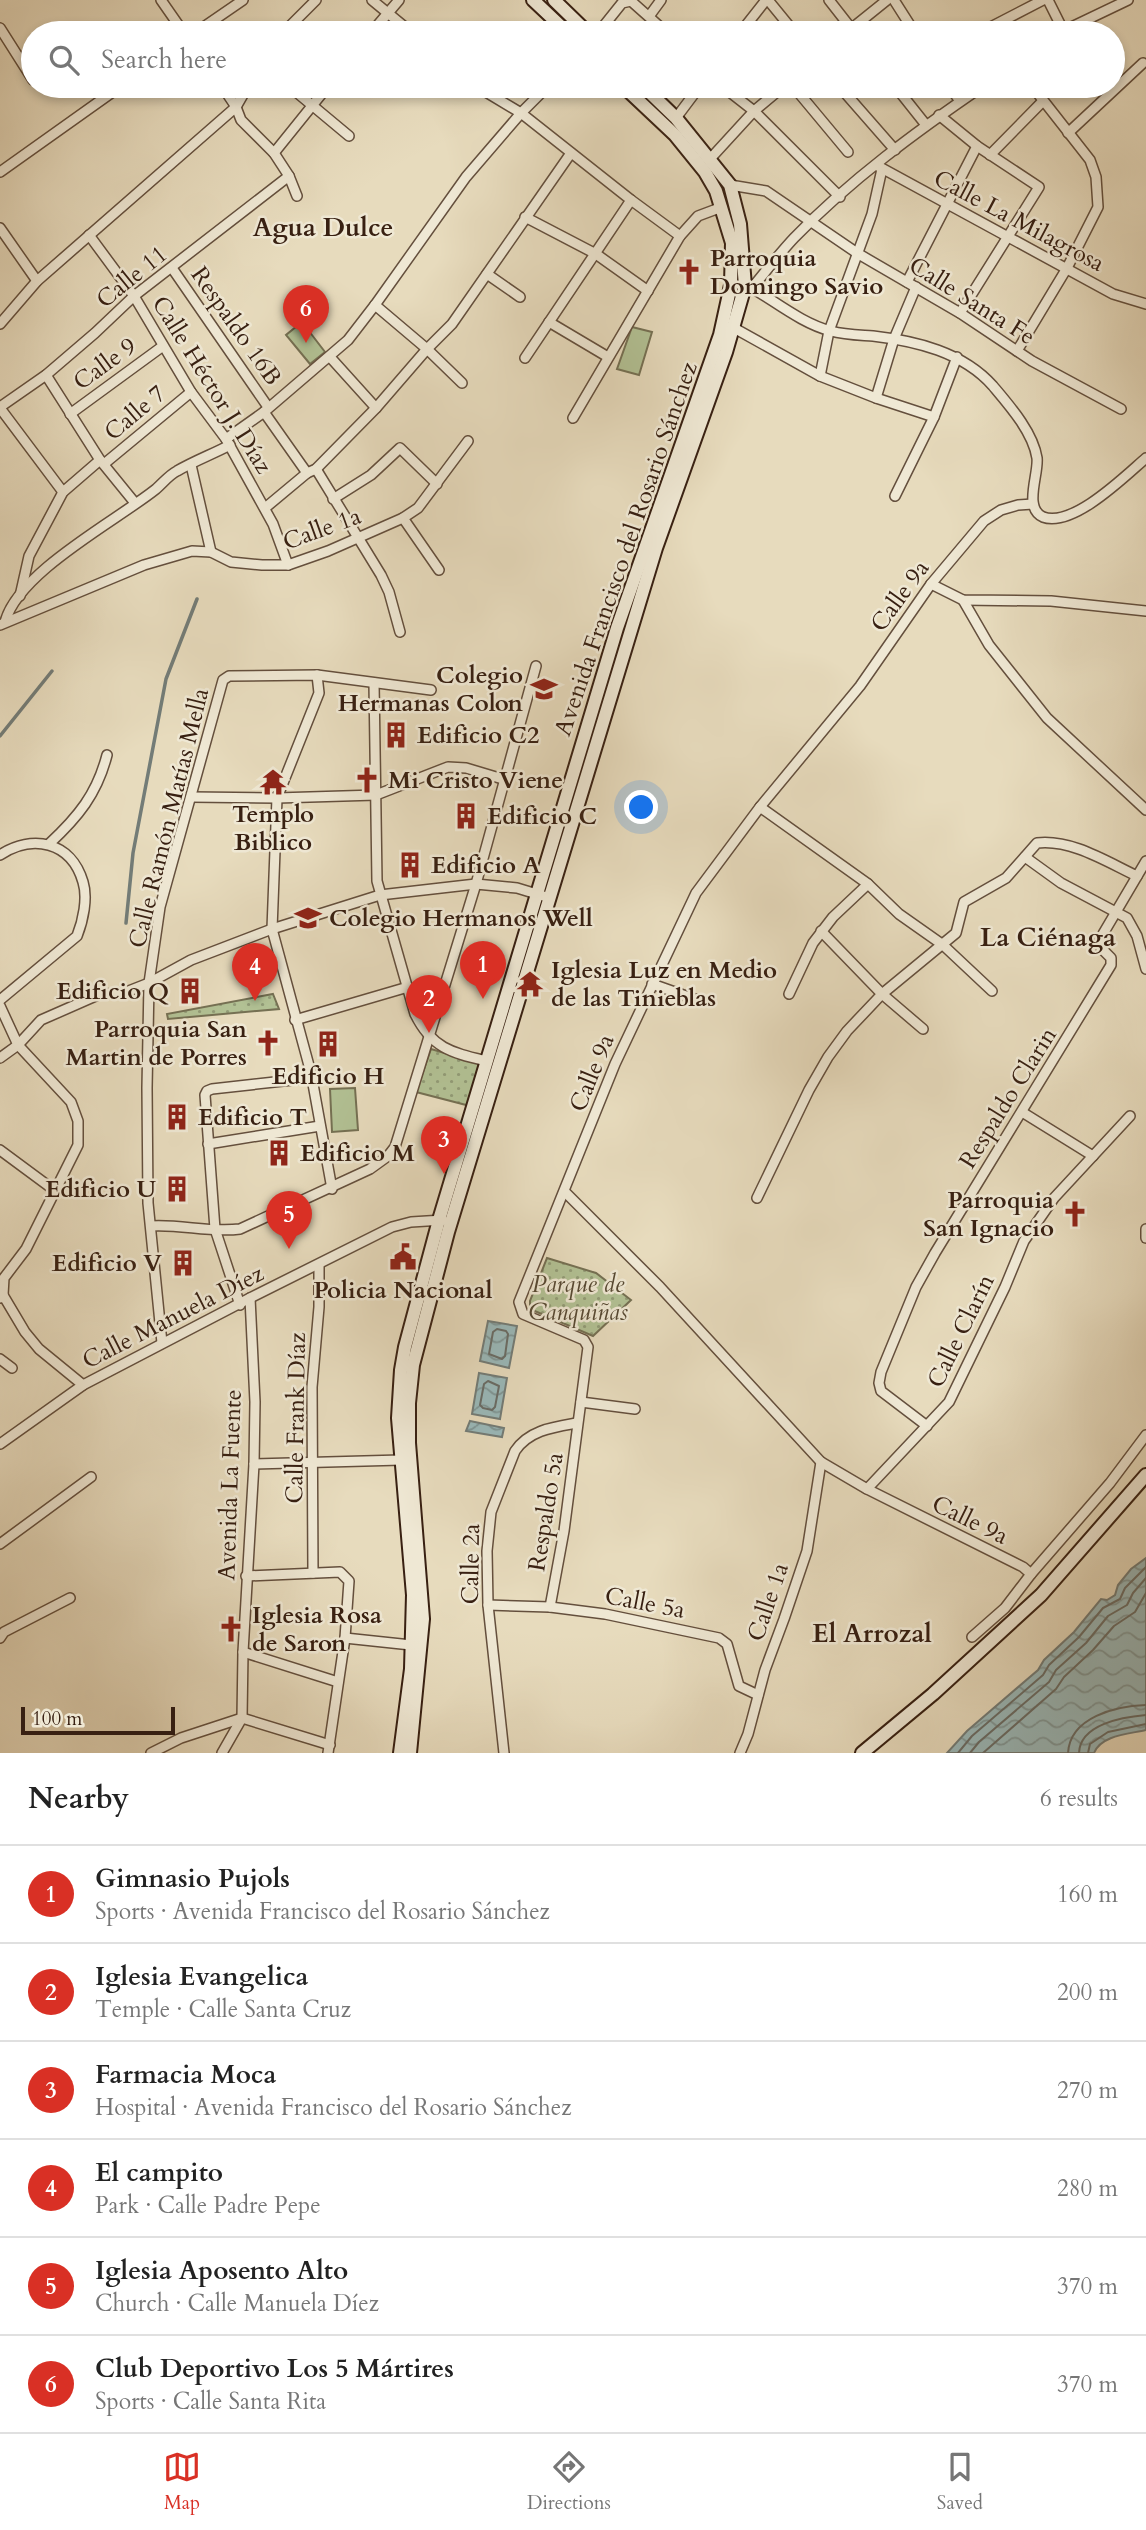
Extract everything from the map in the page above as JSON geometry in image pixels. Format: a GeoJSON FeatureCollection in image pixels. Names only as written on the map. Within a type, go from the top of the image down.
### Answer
{"type":"FeatureCollection","features":[{"type":"Feature","properties":{"kind":"main road"},"geometry":{"type":"LineString","coordinates":[[533,0],[555,21]]}},
{"type":"Feature","properties":{"kind":"main road"},"geometry":{"type":"LineString","coordinates":[[554,0],[576,21]]}},
{"type":"Feature","properties":{"kind":"main road","name":"Avenida Francisco del Rosario Sánchez"},"geometry":{"type":"LineString","coordinates":[[636,98],[675,135],[705,172],[722,207],[732,243],[731,285],[720,335],[679,468]]}},
{"type":"Feature","properties":{"kind":"main road","name":"Avenida Francisco del Rosario Sánchez"},"geometry":{"type":"LineString","coordinates":[[410,1753],[423,1619],[409,1443],[410,1384],[445,1221],[487,1061],[617,628],[748,287],[736,201],[730,185],[676,118],[655,98]]}},
{"type":"Feature","properties":{"kind":"main road","name":"Avenida Francisco del Rosario Sánchez"},"geometry":{"type":"LineString","coordinates":[[400,1753],[411,1669],[413,1595],[398,1418],[401,1370],[445,1221],[550,898],[650,547]]}},
{"type":"Feature","properties":{"kind":"main road"},"geometry":{"type":"LineString","coordinates":[[862,1753],[933,1694],[1041,1595],[1146,1475]]}},
{"type":"Feature","properties":{"kind":"street"},"geometry":{"type":"LineString","coordinates":[[161,0],[176,21]]}},
{"type":"Feature","properties":{"kind":"street"},"geometry":{"type":"LineString","coordinates":[[212,21],[243,0]]}},
{"type":"Feature","properties":{"kind":"street"},"geometry":{"type":"LineString","coordinates":[[295,21],[316,0]]}},
{"type":"Feature","properties":{"kind":"street"},"geometry":{"type":"LineString","coordinates":[[372,0],[398,21]]}},
{"type":"Feature","properties":{"kind":"street"},"geometry":{"type":"LineString","coordinates":[[381,21],[399,0]]}},
{"type":"Feature","properties":{"kind":"street"},"geometry":{"type":"LineString","coordinates":[[650,15],[661,0]]}},
{"type":"Feature","properties":{"kind":"street"},"geometry":{"type":"LineString","coordinates":[[750,21],[767,0],[785,21]]}},
{"type":"Feature","properties":{"kind":"street"},"geometry":{"type":"LineString","coordinates":[[829,0],[843,21]]}},
{"type":"Feature","properties":{"kind":"street"},"geometry":{"type":"LineString","coordinates":[[863,21],[887,0]]}},
{"type":"Feature","properties":{"kind":"street"},"geometry":{"type":"LineString","coordinates":[[894,0],[907,21]]}},
{"type":"Feature","properties":{"kind":"street"},"geometry":{"type":"LineString","coordinates":[[1007,21],[1046,0],[1056,21]]}},
{"type":"Feature","properties":{"kind":"street"},"geometry":{"type":"LineString","coordinates":[[1084,21],[1128,0]]}},
{"type":"Feature","properties":{"kind":"street"},"geometry":{"type":"LineString","coordinates":[[607,21],[622,2],[631,2],[656,21]]}},
{"type":"Feature","properties":{"kind":"street"},"geometry":{"type":"LineString","coordinates":[[0,28],[21,61]]}},
{"type":"Feature","properties":{"kind":"street"},"geometry":{"type":"LineString","coordinates":[[1125,80],[1143,63]]}},
{"type":"Feature","properties":{"kind":"street"},"geometry":{"type":"LineString","coordinates":[[0,172],[104,98]]}},
{"type":"Feature","properties":{"kind":"street"},"geometry":{"type":"LineString","coordinates":[[230,98],[240,120],[274,153],[289,176],[297,196]]}},
{"type":"Feature","properties":{"kind":"street"},"geometry":{"type":"LineString","coordinates":[[0,324],[37,281],[236,107],[241,98]]}},
{"type":"Feature","properties":{"kind":"street"},"geometry":{"type":"LineString","coordinates":[[304,98],[349,136]]}},
{"type":"Feature","properties":{"kind":"street"},"geometry":{"type":"LineString","coordinates":[[274,153],[318,98]]}},
{"type":"Feature","properties":{"kind":"street"},"geometry":{"type":"LineString","coordinates":[[496,98],[521,113],[680,236]]}},
{"type":"Feature","properties":{"kind":"street"},"geometry":{"type":"LineString","coordinates":[[2,624],[20,596],[50,566],[156,489],[175,472],[228,442],[348,340],[466,177],[536,98]]}},
{"type":"Feature","properties":{"kind":"street"},"geometry":{"type":"LineString","coordinates":[[676,118],[691,98]]}},
{"type":"Feature","properties":{"kind":"street"},"geometry":{"type":"LineString","coordinates":[[737,98],[754,111],[840,197]]}},
{"type":"Feature","properties":{"kind":"street"},"geometry":{"type":"LineString","coordinates":[[710,159],[770,98]]}},
{"type":"Feature","properties":{"kind":"street"},"geometry":{"type":"LineString","coordinates":[[803,98],[848,152]]}},
{"type":"Feature","properties":{"kind":"street"},"geometry":{"type":"LineString","coordinates":[[850,98],[895,150]]}},
{"type":"Feature","properties":{"kind":"street"},"geometry":{"type":"LineString","coordinates":[[905,98],[926,125]]}},
{"type":"Feature","properties":{"kind":"street"},"geometry":{"type":"LineString","coordinates":[[748,287],[812,221],[926,125],[965,98]]}},
{"type":"Feature","properties":{"kind":"street"},"geometry":{"type":"LineString","coordinates":[[1017,351],[1067,268],[1098,207],[1099,192],[1090,160],[1041,98]]}},
{"type":"Feature","properties":{"kind":"street"},"geometry":{"type":"LineString","coordinates":[[1068,133],[1106,98]]}},
{"type":"Feature","properties":{"kind":"street"},"geometry":{"type":"LineString","coordinates":[[990,155],[1043,101]]}},
{"type":"Feature","properties":{"kind":"street"},"geometry":{"type":"LineString","coordinates":[[939,115],[977,146],[1040,187],[960,313]]}},
{"type":"Feature","properties":{"kind":"street"},"geometry":{"type":"LineString","coordinates":[[907,282],[977,146]]}},
{"type":"Feature","properties":{"kind":"street"},"geometry":{"type":"LineString","coordinates":[[265,508],[311,471],[376,408],[452,324],[571,153]]}},
{"type":"Feature","properties":{"kind":"street"},"geometry":{"type":"LineString","coordinates":[[820,376],[829,331],[872,214],[879,167]]}},
{"type":"Feature","properties":{"kind":"street","name":"Calle La Milagrosa"},"geometry":{"type":"LineString","coordinates":[[879,167],[1113,294],[1146,304]]}},
{"type":"Feature","properties":{"kind":"street","name":"Calle 11"},"geometry":{"type":"LineString","coordinates":[[0,408],[46,375],[134,296],[289,176]]}},
{"type":"Feature","properties":{"kind":"street","name":"Calle Santa Fe"},"geometry":{"type":"LineString","coordinates":[[730,185],[766,191],[857,254],[960,313],[1017,351],[1121,409]]}},
{"type":"Feature","properties":{"kind":"street"},"geometry":{"type":"LineString","coordinates":[[525,358],[631,200]]}},
{"type":"Feature","properties":{"kind":"street"},"geometry":{"type":"LineString","coordinates":[[573,418],[680,236],[698,216],[722,207]]}},
{"type":"Feature","properties":{"kind":"street"},"geometry":{"type":"LineString","coordinates":[[525,217],[596,254],[648,291]]}},
{"type":"Feature","properties":{"kind":"street"},"geometry":{"type":"LineString","coordinates":[[0,229],[37,281]]}},
{"type":"Feature","properties":{"kind":"street","name":"Calle Héctor J. Díaz"},"geometry":{"type":"LineString","coordinates":[[89,235],[134,296],[191,392],[228,442],[273,524],[288,565]]}},
{"type":"Feature","properties":{"kind":"street","name":"Respaldo 16B"},"geometry":{"type":"LineString","coordinates":[[173,268],[266,409],[333,499],[381,575],[400,632]]}},
{"type":"Feature","properties":{"kind":"street"},"geometry":{"type":"LineString","coordinates":[[487,274],[520,297]]}},
{"type":"Feature","properties":{"kind":"street"},"geometry":{"type":"LineString","coordinates":[[731,285],[748,287],[829,331],[894,339],[957,358],[968,364],[992,385],[1034,444],[1038,471],[1033,505],[1036,512],[1049,518],[1082,509],[1146,458]]}},
{"type":"Feature","properties":{"kind":"street"},"geometry":{"type":"LineString","coordinates":[[876,398],[894,339],[916,287]]}},
{"type":"Feature","properties":{"kind":"street"},"geometry":{"type":"LineString","coordinates":[[375,305],[462,383]]}},
{"type":"Feature","properties":{"kind":"street"},"geometry":{"type":"LineString","coordinates":[[548,322],[608,357]]}},
{"type":"Feature","properties":{"kind":"street"},"geometry":{"type":"LineString","coordinates":[[734,328],[820,376],[934,417]]}},
{"type":"Feature","properties":{"kind":"street","name":"Calle 9"},"geometry":{"type":"LineString","coordinates":[[70,414],[163,346]]}},
{"type":"Feature","properties":{"kind":"street"},"geometry":{"type":"LineString","coordinates":[[330,357],[376,408]]}},
{"type":"Feature","properties":{"kind":"street"},"geometry":{"type":"LineString","coordinates":[[895,496],[934,417],[957,358]]}},
{"type":"Feature","properties":{"kind":"street"},"geometry":{"type":"LineString","coordinates":[[46,375],[102,462],[135,503]]}},
{"type":"Feature","properties":{"kind":"street","name":"Calle 7"},"geometry":{"type":"LineString","coordinates":[[20,596],[29,556],[63,492],[191,392]]}},
{"type":"Feature","properties":{"kind":"street"},"geometry":{"type":"LineString","coordinates":[[0,408],[63,492]]}},
{"type":"Feature","properties":{"kind":"street","name":"Calle 1a"},"geometry":{"type":"LineString","coordinates":[[2,624],[144,565],[192,551],[211,552],[231,562],[288,565],[328,551],[403,518],[418,508],[468,442]]}},
{"type":"Feature","properties":{"kind":"street"},"geometry":{"type":"LineString","coordinates":[[333,499],[371,475],[400,448],[437,484]]}},
{"type":"Feature","properties":{"kind":"street"},"geometry":{"type":"LineString","coordinates":[[191,465],[211,552]]}},
{"type":"Feature","properties":{"kind":"street","name":"Calle 9a"},"geometry":{"type":"LineString","coordinates":[[1031,1574],[1023,1567],[867,1489],[821,1462],[660,1287],[565,1192],[615,1064],[696,894],[760,807],[860,686],[931,584],[984,521],[1001,510],[1018,505],[1033,505]]}},
{"type":"Feature","properties":{"kind":"street"},"geometry":{"type":"LineString","coordinates":[[403,518],[439,570]]}},
{"type":"Feature","properties":{"kind":"street"},"geometry":{"type":"LineString","coordinates":[[931,584],[963,600],[1051,601],[1146,611]]}},
{"type":"Feature","properties":{"kind":"street"},"geometry":{"type":"LineString","coordinates":[[963,600],[989,645],[1048,718],[1146,810]]}},
{"type":"Feature","properties":{"kind":"street"},"geometry":{"type":"LineString","coordinates":[[151,1226],[173,1224],[240,1229],[332,1189],[370,1169],[388,1156],[395,1147],[476,884],[536,666]]}},
{"type":"Feature","properties":{"kind":"street"},"geometry":{"type":"LineString","coordinates":[[317,675],[319,693],[277,798],[272,929],[311,1078],[332,1189]]}},
{"type":"Feature","properties":{"kind":"street","name":"Calle Ramón Matías Mella"},"geometry":{"type":"LineString","coordinates":[[162,1343],[147,1153],[149,983],[158,920],[226,677],[317,675],[431,690]]}},
{"type":"Feature","properties":{"kind":"street"},"geometry":{"type":"LineString","coordinates":[[374,682],[375,838],[380,895],[415,1014],[422,1028],[448,1052],[487,1061]]}},
{"type":"Feature","properties":{"kind":"street"},"geometry":{"type":"LineString","coordinates":[[49,844],[86,806],[102,773],[107,755]]}},
{"type":"Feature","properties":{"kind":"street"},"geometry":{"type":"LineString","coordinates":[[191,797],[376,795],[448,767],[466,768],[506,780]]}},
{"type":"Feature","properties":{"kind":"street"},"geometry":{"type":"LineString","coordinates":[[760,807],[868,884],[899,914],[943,945],[992,991]]}},
{"type":"Feature","properties":{"kind":"street"},"geometry":{"type":"LineString","coordinates":[[757,1198],[809,1090],[828,1057],[847,1031],[882,994],[956,933],[964,902],[1006,878],[1037,843],[1060,844],[1082,850],[1137,876]]}},
{"type":"Feature","properties":{"kind":"street"},"geometry":{"type":"LineString","coordinates":[[0,855],[22,844],[49,844],[73,863],[83,883],[82,924],[77,936],[0,1000]]}},
{"type":"Feature","properties":{"kind":"street"},"geometry":{"type":"LineString","coordinates":[[1025,857],[1061,883],[1128,918],[1146,969]]}},
{"type":"Feature","properties":{"kind":"street"},"geometry":{"type":"LineString","coordinates":[[1117,912],[1146,861]]}},
{"type":"Feature","properties":{"kind":"street"},"geometry":{"type":"LineString","coordinates":[[0,1058],[18,1045],[41,1020],[98,995],[126,992],[191,960],[272,929],[380,895],[476,884],[517,888],[550,898]]}},
{"type":"Feature","properties":{"kind":"street"},"geometry":{"type":"LineString","coordinates":[[789,994],[821,931],[868,884]]}},
{"type":"Feature","properties":{"kind":"street","name":"Respaldo Clarin"},"geometry":{"type":"LineString","coordinates":[[927,1426],[881,1391],[881,1373],[916,1287],[935,1253],[1111,965],[1111,958],[1101,947],[1100,939],[1117,912]]}},
{"type":"Feature","properties":{"kind":"street"},"geometry":{"type":"LineString","coordinates":[[821,931],[882,994],[923,1029]]}},
{"type":"Feature","properties":{"kind":"street"},"geometry":{"type":"LineString","coordinates":[[652,984],[703,1002]]}},
{"type":"Feature","properties":{"kind":"street"},"geometry":{"type":"LineString","coordinates":[[295,1020],[408,987]]}},
{"type":"Feature","properties":{"kind":"street"},"geometry":{"type":"LineString","coordinates":[[0,1006],[18,1045],[71,1102],[78,1121],[78,1145],[26,1249],[2,1275],[1,1297],[39,1349],[83,1385]]}},
{"type":"Feature","properties":{"kind":"street"},"geometry":{"type":"LineString","coordinates":[[240,1305],[215,1229],[205,1095],[212,1089],[311,1078]]}},
{"type":"Feature","properties":{"kind":"street"},"geometry":{"type":"LineString","coordinates":[[1022,1112],[1093,1156]]}},
{"type":"Feature","properties":{"kind":"street","name":"Calle Clarín"},"geometry":{"type":"LineString","coordinates":[[867,1489],[949,1402],[1005,1287],[1024,1241],[1054,1198],[1130,1116]]}},
{"type":"Feature","properties":{"kind":"street"},"geometry":{"type":"LineString","coordinates":[[208,1144],[320,1126]]}},
{"type":"Feature","properties":{"kind":"street"},"geometry":{"type":"LineString","coordinates":[[0,1150],[54,1191]]}},
{"type":"Feature","properties":{"kind":"street","name":"Respaldo 5a"},"geometry":{"type":"LineString","coordinates":[[550,1607],[566,1518],[587,1343],[523,1314],[519,1302],[565,1192]]}},
{"type":"Feature","properties":{"kind":"street","name":"Calle Manuela Díez"},"geometry":{"type":"LineString","coordinates":[[0,1444],[83,1385],[250,1298],[392,1227],[411,1222],[445,1221]]}},
{"type":"Feature","properties":{"kind":"street"},"geometry":{"type":"LineString","coordinates":[[1146,1229],[1146,1238]]}},
{"type":"Feature","properties":{"kind":"street","name":"Calle Frank Díaz"},"geometry":{"type":"LineString","coordinates":[[313,1573],[312,1387],[319,1307],[319,1265]]}},
{"type":"Feature","properties":{"kind":"street","name":"Avenida La Fuente"},"geometry":{"type":"LineString","coordinates":[[222,1753],[242,1717],[246,1576],[254,1464],[255,1402],[250,1298]]}},
{"type":"Feature","properties":{"kind":"street"},"geometry":{"type":"LineString","coordinates":[[0,1359],[12,1368]]}},
{"type":"Feature","properties":{"kind":"street"},"geometry":{"type":"LineString","coordinates":[[581,1402],[635,1409]]}},
{"type":"Feature","properties":{"kind":"street","name":"Calle 2a"},"geometry":{"type":"LineString","coordinates":[[504,1753],[488,1605],[487,1550],[491,1512],[515,1451],[521,1443],[536,1433],[578,1423]]}},
{"type":"Feature","properties":{"kind":"street"},"geometry":{"type":"LineString","coordinates":[[972,1637],[1005,1608],[1110,1483],[1146,1435]]}},
{"type":"Feature","properties":{"kind":"street"},"geometry":{"type":"LineString","coordinates":[[254,1464],[401,1460]]}},
{"type":"Feature","properties":{"kind":"street","name":"Calle 1a"},"geometry":{"type":"LineString","coordinates":[[740,1753],[807,1551],[821,1462]]}},
{"type":"Feature","properties":{"kind":"street"},"geometry":{"type":"LineString","coordinates":[[0,1544],[91,1477]]}},
{"type":"Feature","properties":{"kind":"street"},"geometry":{"type":"LineString","coordinates":[[151,1753],[181,1738],[242,1717],[329,1749],[345,1639],[349,1581],[340,1572],[246,1576]]}},
{"type":"Feature","properties":{"kind":"street"},"geometry":{"type":"LineString","coordinates":[[1,1632],[70,1598]]}},
{"type":"Feature","properties":{"kind":"street","name":"Calle 5a"},"geometry":{"type":"LineString","coordinates":[[488,1605],[550,1607],[639,1619],[725,1640],[739,1686],[758,1695]]}},
{"type":"Feature","properties":{"kind":"street"},"geometry":{"type":"LineString","coordinates":[[345,1639],[411,1645]]}},
{"type":"Feature","properties":{"kind":"street"},"geometry":{"type":"LineString","coordinates":[[243,1652],[338,1682]]}},
{"type":"Feature","properties":{"kind":"green space"},"geometry":{"type":"Polygon","coordinates":[[[302,322],[325,352],[310,364],[286,335],[302,322]]]}},
{"type":"Feature","properties":{"kind":"green space"},"geometry":{"type":"Polygon","coordinates":[[[632,327],[652,332],[639,375],[617,369],[632,327]]]}},
{"type":"Feature","properties":{"kind":"green space"},"geometry":{"type":"Polygon","coordinates":[[[273,994],[279,1009],[168,1019],[167,1014],[273,994]]]}},
{"type":"Feature","properties":{"kind":"green space"},"geometry":{"type":"Polygon","coordinates":[[[431,1049],[485,1065],[470,1106],[416,1092],[431,1049]]]}},
{"type":"Feature","properties":{"kind":"green space"},"geometry":{"type":"Polygon","coordinates":[[[355,1088],[358,1130],[332,1132],[330,1089],[355,1088]]]}},
{"type":"Feature","properties":{"kind":"green space","name":"Parque de Canquiñas"},"geometry":{"type":"Polygon","coordinates":[[[547,1258],[596,1273],[631,1300],[593,1336],[530,1309],[530,1301],[547,1258]]]}},
{"type":"Feature","properties":{"kind":"water"},"geometry":{"type":"Polygon","coordinates":[[[488,1321],[517,1326],[509,1368],[480,1361],[488,1321]]]}},
{"type":"Feature","properties":{"kind":"water"},"geometry":{"type":"Polygon","coordinates":[[[479,1373],[507,1378],[500,1419],[472,1414],[479,1373]]]}},
{"type":"Feature","properties":{"kind":"water"},"geometry":{"type":"Polygon","coordinates":[[[470,1421],[504,1428],[502,1437],[466,1431],[470,1421]]]}},
{"type":"Feature","properties":{"kind":"water"},"geometry":{"type":"Polygon","coordinates":[[[1146,1558],[1146,1730],[1109,1739],[1094,1753],[947,1753],[967,1731],[1038,1670],[1044,1660],[1074,1632],[1101,1599],[1107,1600],[1115,1595],[1118,1585],[1131,1569],[1146,1558]]]}},
{"type":"Feature","properties":{"kind":"waterway"},"geometry":{"type":"LineString","coordinates":[[126,923],[133,853],[166,679],[197,599]]}},
{"type":"Feature","properties":{"kind":"waterway"},"geometry":{"type":"LineString","coordinates":[[0,736],[52,671]]}},
{"type":"Feature","properties":{"kind":"place","name":"Parroquia Domingo Savio"},"geometry":{"type":"Point","coordinates":[689,272]}},
{"type":"Feature","properties":{"kind":"place","name":"Club Deportivo Los 5 Mártires"},"geometry":{"type":"Point","coordinates":[306,343]}},
{"type":"Feature","properties":{"kind":"place","name":"Colegio Hermanas Colon"},"geometry":{"type":"Point","coordinates":[544,689]}},
{"type":"Feature","properties":{"kind":"place","name":"Edificio C2"},"geometry":{"type":"Point","coordinates":[396,735]}},
{"type":"Feature","properties":{"kind":"place","name":"Mi Cristo Viene"},"geometry":{"type":"Point","coordinates":[367,780]}},
{"type":"Feature","properties":{"kind":"place","name":"Templo Biblico"},"geometry":{"type":"Point","coordinates":[273,782]}},
{"type":"Feature","properties":{"kind":"place","name":"Edificio C"},"geometry":{"type":"Point","coordinates":[466,816]}},
{"type":"Feature","properties":{"kind":"place","name":"Edificio A"},"geometry":{"type":"Point","coordinates":[410,865]}},
{"type":"Feature","properties":{"kind":"place","name":"Colegio Hermanos Well"},"geometry":{"type":"Point","coordinates":[308,918]}},
{"type":"Feature","properties":{"kind":"place","name":"Iglesia Luz en Medio de las Tinieblas"},"geometry":{"type":"Point","coordinates":[530,984]}},
{"type":"Feature","properties":{"kind":"place","name":"Edificio Q"},"geometry":{"type":"Point","coordinates":[190,991]}},
{"type":"Feature","properties":{"kind":"place","name":"Gimnasio Pujols"},"geometry":{"type":"Point","coordinates":[483,999]}},
{"type":"Feature","properties":{"kind":"place","name":"El campito"},"geometry":{"type":"Point","coordinates":[255,1001]}},
{"type":"Feature","properties":{"kind":"place","name":"Iglesia Evangelica"},"geometry":{"type":"Point","coordinates":[429,1033]}},
{"type":"Feature","properties":{"kind":"place","name":"Parroquia San Martin de Porres"},"geometry":{"type":"Point","coordinates":[268,1043]}},
{"type":"Feature","properties":{"kind":"place","name":"Edificio H"},"geometry":{"type":"Point","coordinates":[328,1044]}},
{"type":"Feature","properties":{"kind":"place","name":"Edificio T"},"geometry":{"type":"Point","coordinates":[177,1117]}},
{"type":"Feature","properties":{"kind":"place","name":"Edificio M"},"geometry":{"type":"Point","coordinates":[279,1153]}},
{"type":"Feature","properties":{"kind":"place","name":"Farmacia Moca"},"geometry":{"type":"Point","coordinates":[444,1174]}},
{"type":"Feature","properties":{"kind":"place","name":"Edificio U"},"geometry":{"type":"Point","coordinates":[177,1189]}},
{"type":"Feature","properties":{"kind":"place","name":"Parroquia San Ignacio"},"geometry":{"type":"Point","coordinates":[1075,1214]}},
{"type":"Feature","properties":{"kind":"place","name":"Iglesia Aposento Alto"},"geometry":{"type":"Point","coordinates":[289,1249]}},
{"type":"Feature","properties":{"kind":"place","name":"Policia Nacional"},"geometry":{"type":"Point","coordinates":[403,1257]}},
{"type":"Feature","properties":{"kind":"place","name":"Edificio V"},"geometry":{"type":"Point","coordinates":[183,1263]}},
{"type":"Feature","properties":{"kind":"place","name":"Iglesia Rosa de Saron"},"geometry":{"type":"Point","coordinates":[231,1629]}},
{"type":"Feature","properties":{"kind":"district","name":"Agua Dulce"},"geometry":{"type":"Point","coordinates":[323,227]}},
{"type":"Feature","properties":{"kind":"district","name":"La Ciénaga"},"geometry":{"type":"Point","coordinates":[1048,937]}},
{"type":"Feature","properties":{"kind":"district","name":"El Arrozal"},"geometry":{"type":"Point","coordinates":[872,1633]}}]}
